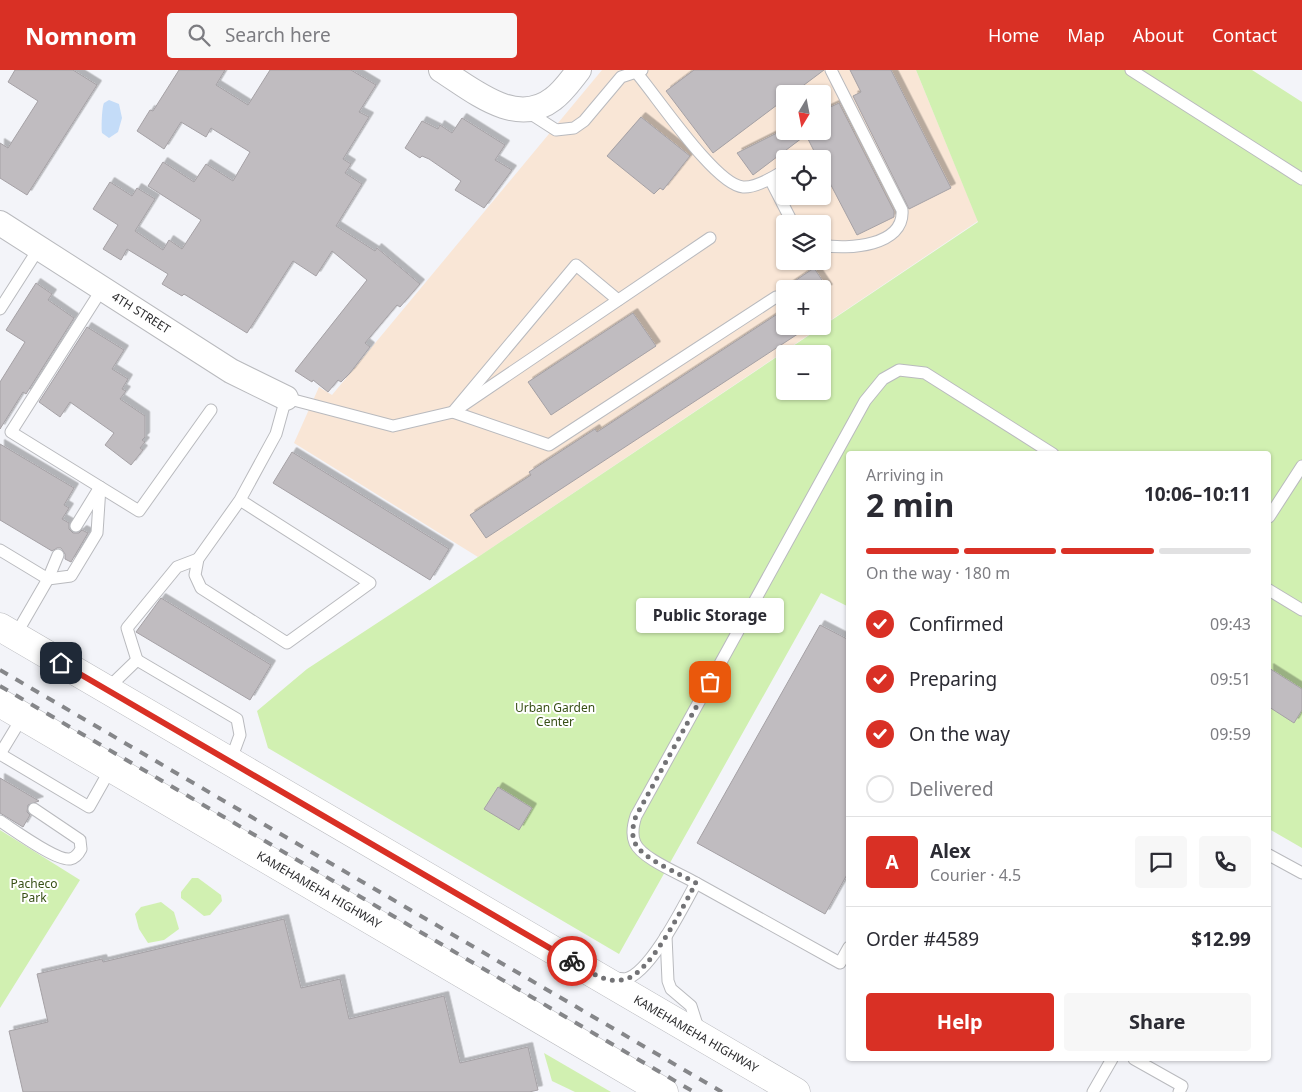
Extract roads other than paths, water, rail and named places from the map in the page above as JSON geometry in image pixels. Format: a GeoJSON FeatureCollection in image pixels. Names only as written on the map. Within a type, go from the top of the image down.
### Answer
{"type":"FeatureCollection","features":[{"type":"Feature","properties":{"kind":"main road","name":"KAMEHAMEHA HIGHWAY"},"geometry":{"type":"LineString","coordinates":[[8,631],[796,1092]]}},
{"type":"Feature","properties":{"kind":"main road","name":"KAMEHAMEHA HIGHWAY"},"geometry":{"type":"LineString","coordinates":[[11,710],[664,1092]]}},
{"type":"Feature","properties":{"kind":"street"},"geometry":{"type":"LineString","coordinates":[[441,70],[488,99],[512,109],[526,110],[545,104],[572,78]]}},
{"type":"Feature","properties":{"kind":"street","name":"4TH STREET"},"geometry":{"type":"LineString","coordinates":[[0,223],[231,371],[286,398]]}},
{"type":"Feature","properties":{"kind":"lane"},"geometry":{"type":"LineString","coordinates":[[831,70],[902,210],[903,218],[893,232],[865,246],[851,248],[831,246]]}},
{"type":"Feature","properties":{"kind":"lane"},"geometry":{"type":"LineString","coordinates":[[1130,70],[1302,180]]}},
{"type":"Feature","properties":{"kind":"lane"},"geometry":{"type":"LineString","coordinates":[[526,110],[556,130],[574,128],[584,121],[621,77],[639,71],[712,169],[729,183],[744,188],[770,180],[776,176]]}},
{"type":"Feature","properties":{"kind":"lane"},"geometry":{"type":"LineString","coordinates":[[770,180],[788,215]]}},
{"type":"Feature","properties":{"kind":"lane"},"geometry":{"type":"LineString","coordinates":[[240,500],[370,583],[287,643],[201,588],[196,575],[198,559],[240,500],[276,434],[286,398],[393,426],[453,412],[710,238]]}},
{"type":"Feature","properties":{"kind":"lane"},"geometry":{"type":"LineString","coordinates":[[0,309],[39,248]]}},
{"type":"Feature","properties":{"kind":"lane"},"geometry":{"type":"LineString","coordinates":[[453,412],[576,265],[618,300]]}},
{"type":"Feature","properties":{"kind":"lane"},"geometry":{"type":"LineString","coordinates":[[102,288],[11,432],[139,512],[211,410]]}},
{"type":"Feature","properties":{"kind":"lane"},"geometry":{"type":"LineString","coordinates":[[453,412],[549,445],[776,296]]}},
{"type":"Feature","properties":{"kind":"lane"},"geometry":{"type":"LineString","coordinates":[[846,952],[840,963],[646,855],[635,843],[632,828],[636,816],[865,402],[883,379],[899,370],[925,373],[1047,451]]}},
{"type":"Feature","properties":{"kind":"lane"},"geometry":{"type":"LineString","coordinates":[[1271,514],[1302,466]]}},
{"type":"Feature","properties":{"kind":"lane"},"geometry":{"type":"LineString","coordinates":[[76,526],[100,487]]}},
{"type":"Feature","properties":{"kind":"lane"},"geometry":{"type":"LineString","coordinates":[[0,550],[48,579],[71,576],[97,533],[100,487]]}},
{"type":"Feature","properties":{"kind":"lane"},"geometry":{"type":"LineString","coordinates":[[8,631],[48,579],[58,555]]}},
{"type":"Feature","properties":{"kind":"lane"},"geometry":{"type":"LineString","coordinates":[[198,559],[177,567],[127,628],[137,660],[237,719],[240,735],[230,762]]}},
{"type":"Feature","properties":{"kind":"lane"},"geometry":{"type":"LineString","coordinates":[[1271,591],[1302,610]]}},
{"type":"Feature","properties":{"kind":"lane"},"geometry":{"type":"LineString","coordinates":[[107,690],[137,660]]}},
{"type":"Feature","properties":{"kind":"lane"},"geometry":{"type":"LineString","coordinates":[[11,710],[0,754],[89,807],[111,768]]}},
{"type":"Feature","properties":{"kind":"lane"},"geometry":{"type":"LineString","coordinates":[[0,821],[54,855],[68,860],[74,858],[81,849],[80,840],[34,809]]}},
{"type":"Feature","properties":{"kind":"lane"},"geometry":{"type":"LineString","coordinates":[[1271,856],[1302,873]]}},
{"type":"Feature","properties":{"kind":"lane"},"geometry":{"type":"LineString","coordinates":[[600,978],[626,979],[641,969],[666,936],[696,883]]}},
{"type":"Feature","properties":{"kind":"lane"},"geometry":{"type":"LineString","coordinates":[[666,936],[668,981],[671,989],[691,1006],[701,1036]]}},
{"type":"Feature","properties":{"kind":"lane"},"geometry":{"type":"LineString","coordinates":[[1093,1092],[1111,1061]]}},
{"type":"Feature","properties":{"kind":"lane"},"geometry":{"type":"LineString","coordinates":[[1137,1061],[1180,1089],[1193,1092]]}},
{"type":"Feature","properties":{"kind":"water"},"geometry":{"type":"Polygon","coordinates":[[[109,100],[119,104],[122,118],[118,132],[109,138],[102,133],[102,112],[104,103],[109,100]]]}},
{"type":"Feature","properties":{"kind":"railway"},"geometry":{"type":"LineString","coordinates":[[0,670],[722,1092]]}},
{"type":"Feature","properties":{"kind":"railway"},"geometry":{"type":"LineString","coordinates":[[0,686],[694,1092]]}},
{"type":"Feature","properties":{"kind":"place","name":"Public Storage"},"geometry":{"type":"Point","coordinates":[710,682]}},
{"type":"Feature","properties":{"kind":"park label","name":"Urban Garden Center"},"geometry":{"type":"Point","coordinates":[555,715]}},
{"type":"Feature","properties":{"kind":"park label","name":"Pacheco Park"},"geometry":{"type":"Point","coordinates":[34,891]}}]}
